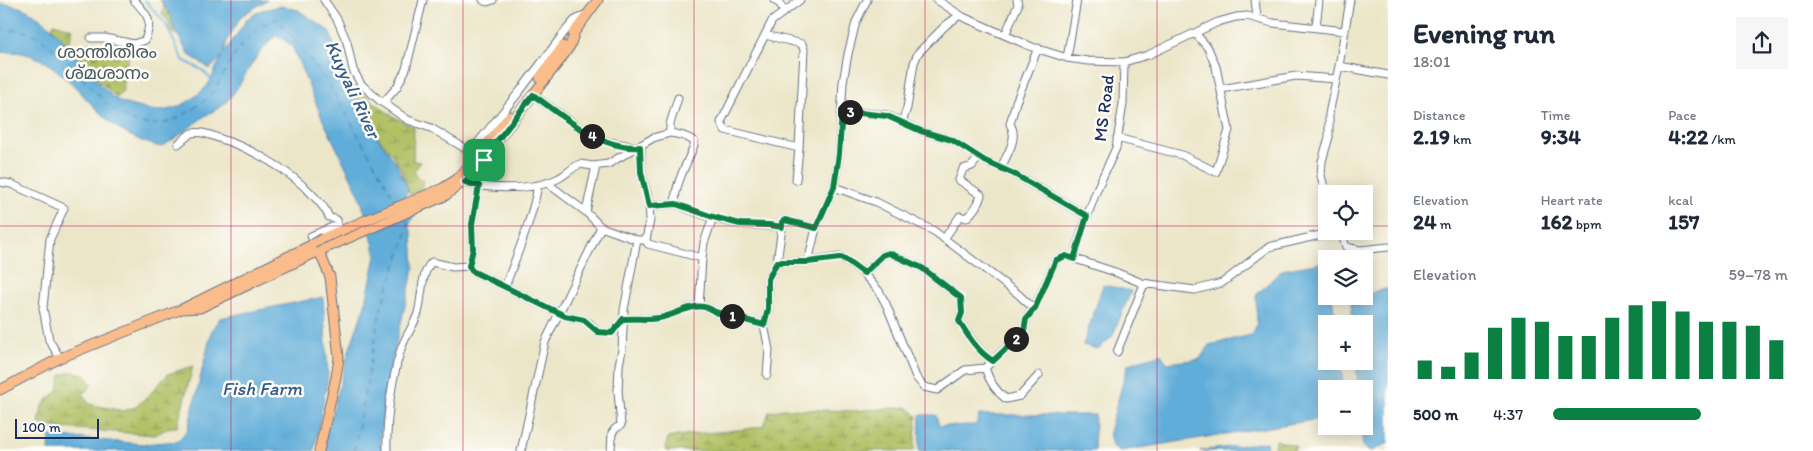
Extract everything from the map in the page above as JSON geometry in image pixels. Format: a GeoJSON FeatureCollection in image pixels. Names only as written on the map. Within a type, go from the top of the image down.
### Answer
{"type":"FeatureCollection","features":[{"type":"Feature","properties":{"kind":"main road"},"geometry":{"type":"LineString","coordinates":[[316,247],[323,238],[421,198],[454,181],[468,168],[524,98],[598,0]]}},
{"type":"Feature","properties":{"kind":"main road"},"geometry":{"type":"LineString","coordinates":[[0,390],[60,358],[182,308],[316,247],[367,231],[445,196],[465,182],[484,160],[570,46],[575,30]]}},
{"type":"Feature","properties":{"kind":"main road"},"geometry":{"type":"LineString","coordinates":[[316,247],[330,277],[339,358],[318,451]]}},
{"type":"Feature","properties":{"kind":"street"},"geometry":{"type":"LineString","coordinates":[[91,38],[105,38],[134,44],[145,40],[150,21],[146,13],[134,0]]}},
{"type":"Feature","properties":{"kind":"street"},"geometry":{"type":"LineString","coordinates":[[324,0],[337,19],[347,42],[353,70],[361,84],[383,104],[408,120],[431,128],[484,160]]}},
{"type":"Feature","properties":{"kind":"street"},"geometry":{"type":"LineString","coordinates":[[383,104],[397,87],[406,69],[423,0]]}},
{"type":"Feature","properties":{"kind":"street"},"geometry":{"type":"LineString","coordinates":[[482,0],[487,2],[493,0]]}},
{"type":"Feature","properties":{"kind":"street"},"geometry":{"type":"LineString","coordinates":[[774,0],[780,4],[784,12]]}},
{"type":"Feature","properties":{"kind":"street"},"geometry":{"type":"LineString","coordinates":[[799,148],[725,130],[721,122],[772,21],[800,0]]}},
{"type":"Feature","properties":{"kind":"street"},"geometry":{"type":"LineString","coordinates":[[808,262],[816,228],[834,187],[839,154],[843,82],[856,22],[867,0]]}},
{"type":"Feature","properties":{"kind":"street","name":"MS Road"},"geometry":{"type":"LineString","coordinates":[[937,0],[960,15],[1005,35],[1067,58],[1088,61],[1124,62],[1123,104],[1116,148],[1087,216],[1074,259]]}},
{"type":"Feature","properties":{"kind":"street"},"geometry":{"type":"LineString","coordinates":[[1005,35],[1018,5],[1017,0]]}},
{"type":"Feature","properties":{"kind":"street"},"geometry":{"type":"LineString","coordinates":[[1067,58],[1077,0]]}},
{"type":"Feature","properties":{"kind":"street"},"geometry":{"type":"LineString","coordinates":[[1255,0],[1257,18]]}},
{"type":"Feature","properties":{"kind":"street"},"geometry":{"type":"LineString","coordinates":[[1316,27],[1319,0]]}},
{"type":"Feature","properties":{"kind":"street"},"geometry":{"type":"LineString","coordinates":[[1323,185],[1320,176],[1322,161],[1329,137],[1329,114],[1350,0]]}},
{"type":"Feature","properties":{"kind":"street"},"geometry":{"type":"LineString","coordinates":[[471,151],[567,29],[574,21],[590,12]]}},
{"type":"Feature","properties":{"kind":"street"},"geometry":{"type":"LineString","coordinates":[[902,122],[907,108],[914,63],[918,53],[960,15]]}},
{"type":"Feature","properties":{"kind":"street"},"geometry":{"type":"LineString","coordinates":[[1124,62],[1148,55],[1218,22],[1236,17],[1247,16],[1273,23],[1345,31]]}},
{"type":"Feature","properties":{"kind":"street"},"geometry":{"type":"LineString","coordinates":[[1117,138],[1182,155],[1216,172],[1230,130],[1216,67],[1208,48],[1195,33]]}},
{"type":"Feature","properties":{"kind":"street"},"geometry":{"type":"LineString","coordinates":[[765,35],[802,44],[804,50],[796,180]]}},
{"type":"Feature","properties":{"kind":"street"},"geometry":{"type":"LineString","coordinates":[[1000,168],[1014,139],[1015,133],[1010,124],[1016,102],[1038,48]]}},
{"type":"Feature","properties":{"kind":"street"},"geometry":{"type":"LineString","coordinates":[[1339,66],[1388,75]]}},
{"type":"Feature","properties":{"kind":"street"},"geometry":{"type":"LineString","coordinates":[[1221,89],[1296,76],[1336,79]]}},
{"type":"Feature","properties":{"kind":"street"},"geometry":{"type":"LineString","coordinates":[[533,95],[591,136],[609,142],[638,147]]}},
{"type":"Feature","properties":{"kind":"street"},"geometry":{"type":"LineString","coordinates":[[670,133],[670,124],[678,98]]}},
{"type":"Feature","properties":{"kind":"street"},"geometry":{"type":"LineString","coordinates":[[842,111],[887,116],[921,131],[952,140],[979,157],[1014,174],[1087,216]]}},
{"type":"Feature","properties":{"kind":"street"},"geometry":{"type":"LineString","coordinates":[[178,144],[191,132],[207,133],[258,153],[282,169],[325,207],[329,217],[337,220],[337,226],[311,236],[316,247]]}},
{"type":"Feature","properties":{"kind":"street"},"geometry":{"type":"LineString","coordinates":[[465,182],[479,186],[538,185],[547,183],[564,176],[572,168],[580,164],[596,166],[608,164],[653,138],[670,133],[679,134],[694,141],[675,196],[676,204]]}},
{"type":"Feature","properties":{"kind":"street"},"geometry":{"type":"LineString","coordinates":[[638,147],[641,172],[649,206],[650,220],[646,240],[648,244],[702,258]]}},
{"type":"Feature","properties":{"kind":"street"},"geometry":{"type":"LineString","coordinates":[[944,239],[960,216],[966,218],[971,214],[980,199],[981,195],[959,180],[963,169],[972,166],[979,157]]}},
{"type":"Feature","properties":{"kind":"street"},"geometry":{"type":"LineString","coordinates":[[586,212],[596,166]]}},
{"type":"Feature","properties":{"kind":"street"},"geometry":{"type":"LineString","coordinates":[[0,182],[12,184],[64,208],[50,240],[43,308],[49,340],[60,358]]}},
{"type":"Feature","properties":{"kind":"street"},"geometry":{"type":"LineString","coordinates":[[547,183],[586,212],[601,227],[636,240],[646,240]]}},
{"type":"Feature","properties":{"kind":"street"},"geometry":{"type":"LineString","coordinates":[[505,287],[529,222],[538,185]]}},
{"type":"Feature","properties":{"kind":"street"},"geometry":{"type":"LineString","coordinates":[[479,186],[472,224],[473,249],[469,266],[472,271],[559,314],[584,320],[598,332],[612,333],[623,319]]}},
{"type":"Feature","properties":{"kind":"street"},"geometry":{"type":"LineString","coordinates":[[834,187],[876,202],[934,231],[1018,294],[1034,309]]}},
{"type":"Feature","properties":{"kind":"street"},"geometry":{"type":"LineString","coordinates":[[649,206],[676,204],[740,224],[782,227]]}},
{"type":"Feature","properties":{"kind":"street"},"geometry":{"type":"LineString","coordinates":[[699,307],[704,243],[713,217]]}},
{"type":"Feature","properties":{"kind":"street"},"geometry":{"type":"LineString","coordinates":[[767,375],[769,350],[764,325],[768,309],[768,279],[777,262],[782,222],[785,220],[816,228]]}},
{"type":"Feature","properties":{"kind":"street"},"geometry":{"type":"LineString","coordinates":[[521,451],[545,342],[601,227]]}},
{"type":"Feature","properties":{"kind":"street"},"geometry":{"type":"LineString","coordinates":[[777,262],[808,262],[840,258],[845,259],[864,273],[879,291],[886,304],[916,377],[924,387],[937,390],[965,370],[985,368],[1024,332],[1026,319],[1034,309],[1056,260],[1066,256],[1144,284],[1195,290],[1222,283],[1269,247],[1318,235]]}},
{"type":"Feature","properties":{"kind":"street"},"geometry":{"type":"LineString","coordinates":[[611,451],[612,433],[621,425],[618,391],[623,319],[636,240]]}},
{"type":"Feature","properties":{"kind":"street"},"geometry":{"type":"LineString","coordinates":[[1344,240],[1346,247],[1365,250],[1388,247]]}},
{"type":"Feature","properties":{"kind":"street"},"geometry":{"type":"LineString","coordinates":[[864,273],[883,255],[889,253],[922,268],[961,298],[962,313],[959,321],[976,345],[993,361]]}},
{"type":"Feature","properties":{"kind":"street"},"geometry":{"type":"LineString","coordinates":[[387,451],[386,431],[395,370],[403,344],[410,334],[418,312],[428,265],[432,262],[453,267],[469,266]]}},
{"type":"Feature","properties":{"kind":"street"},"geometry":{"type":"LineString","coordinates":[[1117,352],[1144,284]]}},
{"type":"Feature","properties":{"kind":"street"},"geometry":{"type":"LineString","coordinates":[[623,319],[658,319],[685,309],[699,307],[710,308],[715,312],[764,325]]}},
{"type":"Feature","properties":{"kind":"street"},"geometry":{"type":"LineString","coordinates":[[985,368],[989,379],[1006,399],[1020,396],[1039,375]]}},
{"type":"Feature","properties":{"kind":"green space"},"geometry":{"type":"Polygon","coordinates":[[[166,0],[180,22],[177,35],[169,31],[169,22],[162,14],[166,0]]]}},
{"type":"Feature","properties":{"kind":"green space"},"geometry":{"type":"Polygon","coordinates":[[[54,23],[73,29],[68,46],[52,28],[54,23]]]}},
{"type":"Feature","properties":{"kind":"green space","name":"ശാന്തിതീരം ശ്മശാനം"},"geometry":{"type":"Polygon","coordinates":[[[92,42],[130,48],[122,92],[117,98],[76,55],[83,45],[92,42]]]}},
{"type":"Feature","properties":{"kind":"green space"},"geometry":{"type":"Polygon","coordinates":[[[357,86],[383,110],[414,127],[413,161],[420,162],[414,172],[418,178],[423,180],[422,190],[410,195],[401,169],[392,154],[377,136],[378,133],[352,87],[357,86]]]}},
{"type":"Feature","properties":{"kind":"green space"},"geometry":{"type":"Polygon","coordinates":[[[193,366],[177,427],[170,427],[155,435],[62,428],[45,426],[39,423],[42,407],[58,391],[61,375],[71,372],[84,374],[92,385],[83,394],[89,404],[123,411],[136,407],[168,374],[193,366]]]}},
{"type":"Feature","properties":{"kind":"green space"},"geometry":{"type":"Polygon","coordinates":[[[907,407],[917,416],[914,451],[666,451],[665,449],[668,438],[764,426],[769,412],[784,409],[854,411],[907,407]]]}},
{"type":"Feature","properties":{"kind":"green space"},"geometry":{"type":"Polygon","coordinates":[[[1276,440],[1296,446],[1294,451],[1273,451],[1276,440]]]}},
{"type":"Feature","properties":{"kind":"water"},"geometry":{"type":"Polygon","coordinates":[[[160,0],[267,0],[241,16],[227,41],[224,53],[248,18],[262,10],[281,6],[298,10],[329,31],[346,79],[377,136],[396,163],[408,189],[403,201],[413,216],[409,226],[412,233],[414,268],[388,377],[380,438],[382,451],[322,451],[349,351],[366,302],[376,256],[359,194],[322,118],[292,46],[277,35],[261,50],[235,92],[225,103],[161,147],[137,139],[115,126],[64,76],[50,65],[35,57],[18,52],[0,53],[0,4],[17,6],[31,12],[57,33],[89,72],[117,100],[127,105],[146,109],[171,109],[194,98],[207,86],[222,56],[210,69],[188,54],[173,26],[171,16],[160,0]]]}},
{"type":"Feature","properties":{"kind":"water"},"geometry":{"type":"Polygon","coordinates":[[[1318,263],[1318,305],[1333,305],[1335,315],[1318,315],[1318,370],[1341,370],[1343,380],[1318,380],[1318,419],[1120,451],[1112,446],[1109,432],[1128,364],[1161,354],[1167,363],[1200,359],[1209,345],[1251,335],[1257,325],[1256,295],[1282,270],[1318,263]]]}},
{"type":"Feature","properties":{"kind":"water"},"geometry":{"type":"Polygon","coordinates":[[[1103,285],[1131,291],[1112,337],[1098,349],[1083,345],[1103,285]]]}},
{"type":"Feature","properties":{"kind":"water"},"geometry":{"type":"Polygon","coordinates":[[[1388,289],[1388,443],[1368,451],[1363,446],[1362,435],[1373,435],[1373,380],[1357,380],[1357,370],[1373,370],[1373,315],[1352,315],[1351,305],[1373,305],[1373,292],[1388,289]]]}},
{"type":"Feature","properties":{"kind":"water","name":"Fish Farm"},"geometry":{"type":"Polygon","coordinates":[[[323,297],[328,376],[314,451],[49,451],[50,436],[143,444],[178,441],[188,429],[212,329],[220,318],[323,297]]]}},
{"type":"Feature","properties":{"kind":"water"},"geometry":{"type":"Polygon","coordinates":[[[920,415],[936,415],[939,426],[976,425],[979,415],[1095,415],[1094,451],[919,451],[920,415]]]}},
{"type":"Feature","properties":{"kind":"water"},"geometry":{"type":"Polygon","coordinates":[[[1266,442],[1267,451],[1200,451],[1266,442]]]}},
{"type":"Feature","properties":{"kind":"waterway"},"geometry":{"type":"LineString","coordinates":[[145,0],[165,23],[183,60],[202,70],[212,80]]}},
{"type":"Feature","properties":{"kind":"ferry route"},"geometry":{"type":"LineString","coordinates":[[0,29],[23,31],[38,36],[48,43],[116,111],[136,122],[158,124],[180,117],[205,100],[217,85],[244,41],[253,32],[278,19],[329,84],[397,203]]}},
{"type":"Feature","properties":{"kind":"ferry route"},"geometry":{"type":"LineString","coordinates":[[354,451],[380,312],[409,226],[405,218]]}},
{"type":"Feature","properties":{"kind":"route"},"geometry":{"type":"LineString","coordinates":[[533,95],[591,136],[609,142],[640,147],[641,172],[649,206],[676,204],[683,208],[740,224],[782,227],[782,222],[785,220],[816,228],[834,187],[839,154],[842,111],[872,113],[887,116],[921,131],[952,140],[985,161],[1014,174],[1087,216],[1074,259],[1066,256],[1056,260],[1035,308],[1026,319],[1024,332],[993,361],[976,345],[959,321],[962,313],[961,298],[922,268],[889,253],[883,255],[864,273],[845,259],[840,258],[808,262],[777,262],[768,279],[768,309],[764,325],[715,312],[710,308],[697,306],[658,319],[623,319],[612,333],[602,333],[598,332],[584,320],[565,316],[542,306],[472,271],[469,266],[473,249],[472,224],[479,186],[465,182],[484,160],[533,95]]}},
{"type":"Feature","properties":{"kind":"water label","name":"Kuyyali River"},"geometry":{"type":"Point","coordinates":[353,89]}}]}
